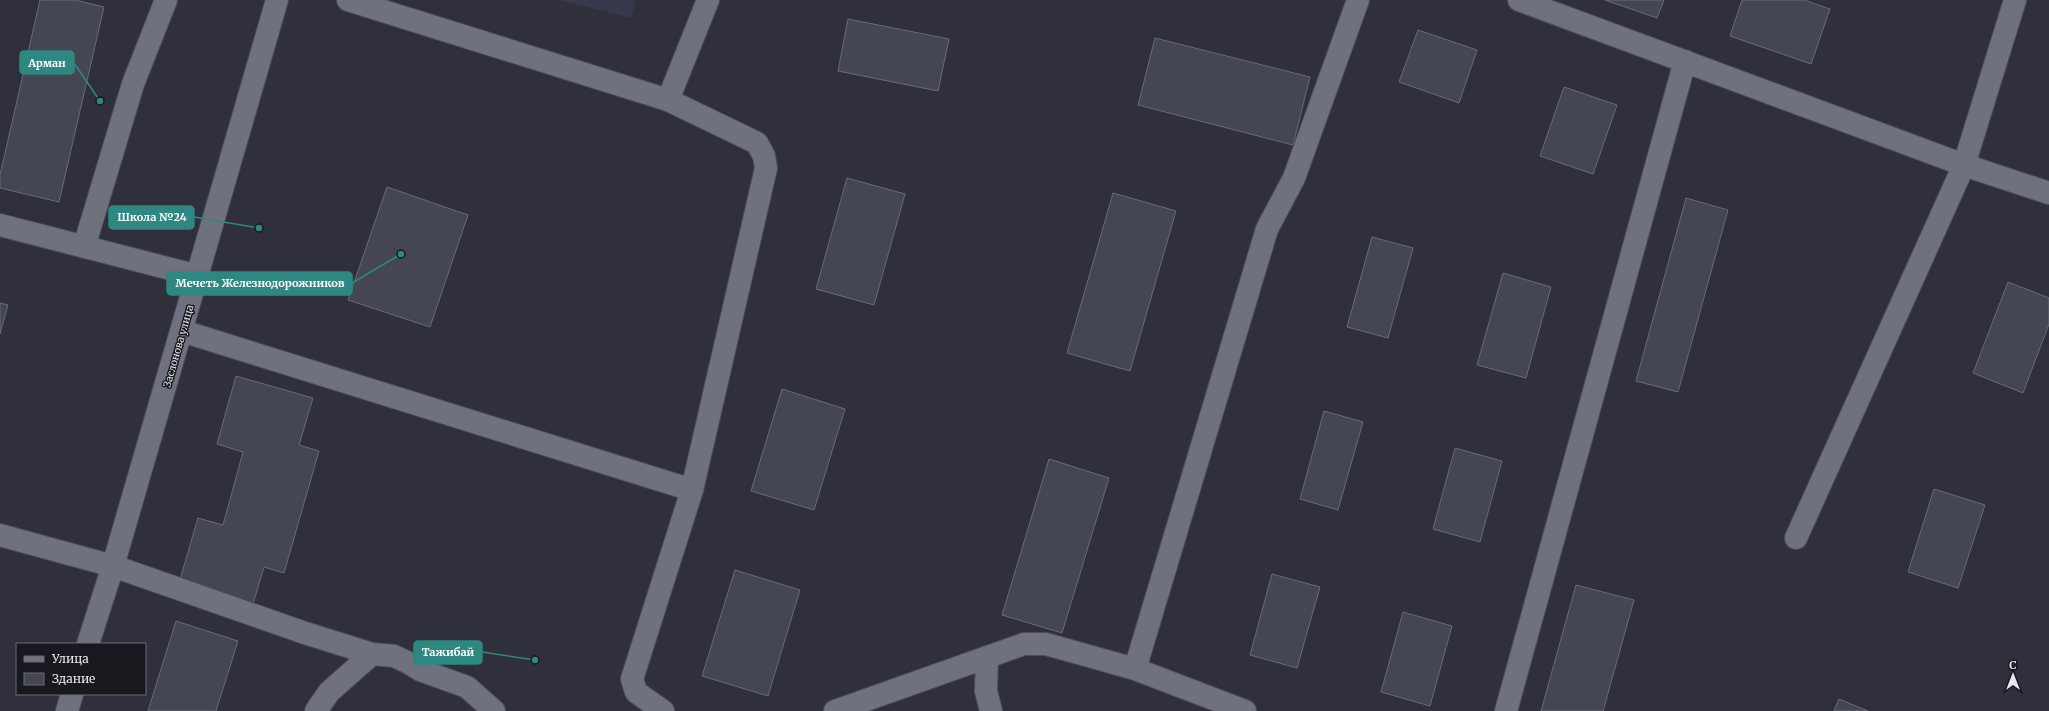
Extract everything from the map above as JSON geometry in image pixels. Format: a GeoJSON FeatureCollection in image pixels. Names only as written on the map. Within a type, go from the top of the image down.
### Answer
{"type":"FeatureCollection","features":[{"type":"Feature","properties":{"kind":"street"},"geometry":{"type":"LineString","coordinates":[[84,247],[133,84],[166,0]]}},
{"type":"Feature","properties":{"kind":"street","name":"Заслонова улица"},"geometry":{"type":"LineString","coordinates":[[88,643],[113,566],[182,331],[277,0]]}},
{"type":"Feature","properties":{"kind":"street"},"geometry":{"type":"LineString","coordinates":[[348,0],[668,100],[757,143],[764,156],[766,168],[692,490],[632,679],[633,701],[663,711]]}},
{"type":"Feature","properties":{"kind":"street"},"geometry":{"type":"LineString","coordinates":[[668,100],[708,0]]}},
{"type":"Feature","properties":{"kind":"street"},"geometry":{"type":"LineString","coordinates":[[1135,669],[1267,230],[1294,178],[1358,0]]}},
{"type":"Feature","properties":{"kind":"street"},"geometry":{"type":"LineString","coordinates":[[1519,0],[1964,165],[2049,193]]}},
{"type":"Feature","properties":{"kind":"street"},"geometry":{"type":"LineString","coordinates":[[1796,538],[1964,165],[2015,0]]}},
{"type":"Feature","properties":{"kind":"street"},"geometry":{"type":"LineString","coordinates":[[1506,711],[1685,61]]}},
{"type":"Feature","properties":{"kind":"street"},"geometry":{"type":"LineString","coordinates":[[0,225],[198,276]]}},
{"type":"Feature","properties":{"kind":"street"},"geometry":{"type":"LineString","coordinates":[[182,331],[692,490]]}},
{"type":"Feature","properties":{"kind":"street"},"geometry":{"type":"LineString","coordinates":[[0,535],[113,566],[305,633],[372,654],[394,656],[420,670],[467,687],[494,711]]}},
{"type":"Feature","properties":{"kind":"street"},"geometry":{"type":"LineString","coordinates":[[835,711],[1024,644],[1046,644],[1135,669],[1245,711]]}},
{"type":"Feature","properties":{"kind":"street"},"geometry":{"type":"LineString","coordinates":[[316,711],[329,692],[372,654]]}},
{"type":"Feature","properties":{"kind":"street"},"geometry":{"type":"LineString","coordinates":[[987,657],[986,691],[991,711]]}},
{"type":"Feature","properties":{"kind":"street"},"geometry":{"type":"LineString","coordinates":[[67,711],[72,695]]}},
{"type":"Feature","properties":{"kind":"shaded area"},"geometry":{"type":"Polygon","coordinates":[[[558,0],[636,0],[631,18],[558,0]]]}},
{"type":"Feature","properties":{"kind":"building"},"geometry":{"type":"Polygon","coordinates":[[[40,0],[75,0],[104,7],[59,202],[0,188],[0,175],[40,0]]]}},
{"type":"Feature","properties":{"kind":"building"},"geometry":{"type":"Polygon","coordinates":[[[1605,0],[1664,0],[1657,18],[1605,0]]]}},
{"type":"Feature","properties":{"kind":"building"},"geometry":{"type":"Polygon","coordinates":[[[1742,0],[1804,0],[1830,9],[1811,64],[1730,36],[1742,0]]]}},
{"type":"Feature","properties":{"kind":"building"},"geometry":{"type":"Polygon","coordinates":[[[848,19],[949,39],[938,91],[838,71],[848,19]]]}},
{"type":"Feature","properties":{"kind":"building"},"geometry":{"type":"Polygon","coordinates":[[[1418,30],[1477,50],[1459,103],[1399,82],[1418,30]]]}},
{"type":"Feature","properties":{"kind":"building"},"geometry":{"type":"Polygon","coordinates":[[[1155,38],[1310,77],[1293,145],[1138,105],[1155,38]]]}},
{"type":"Feature","properties":{"kind":"building"},"geometry":{"type":"Polygon","coordinates":[[[1564,87],[1617,105],[1593,174],[1540,156],[1564,87]]]}},
{"type":"Feature","properties":{"kind":"building"},"geometry":{"type":"Polygon","coordinates":[[[847,178],[905,194],[874,305],[816,289],[847,178]]]}},
{"type":"Feature","properties":{"kind":"building"},"geometry":{"type":"Polygon","coordinates":[[[387,187],[468,215],[430,327],[348,300],[387,187]]]}},
{"type":"Feature","properties":{"kind":"building"},"geometry":{"type":"Polygon","coordinates":[[[1113,193],[1176,211],[1130,371],[1067,353],[1113,193]]]}},
{"type":"Feature","properties":{"kind":"building"},"geometry":{"type":"Polygon","coordinates":[[[1686,198],[1728,210],[1678,392],[1636,381],[1686,198]]]}},
{"type":"Feature","properties":{"kind":"building"},"geometry":{"type":"Polygon","coordinates":[[[1372,237],[1413,248],[1388,338],[1347,327],[1372,237]]]}},
{"type":"Feature","properties":{"kind":"building"},"geometry":{"type":"Polygon","coordinates":[[[1503,273],[1551,287],[1526,378],[1477,365],[1503,273]]]}},
{"type":"Feature","properties":{"kind":"building"},"geometry":{"type":"Polygon","coordinates":[[[2008,282],[2049,298],[2049,324],[2023,393],[1973,373],[2008,282]]]}},
{"type":"Feature","properties":{"kind":"building"},"geometry":{"type":"Polygon","coordinates":[[[0,303],[8,305],[0,334],[0,303]]]}},
{"type":"Feature","properties":{"kind":"building"},"geometry":{"type":"Polygon","coordinates":[[[236,376],[313,398],[299,445],[319,451],[284,573],[264,567],[253,604],[179,583],[198,518],[223,525],[243,452],[217,444],[236,376]]]}},
{"type":"Feature","properties":{"kind":"building"},"geometry":{"type":"Polygon","coordinates":[[[782,389],[845,409],[814,510],[751,491],[782,389]]]}},
{"type":"Feature","properties":{"kind":"building"},"geometry":{"type":"Polygon","coordinates":[[[1324,411],[1363,422],[1338,510],[1300,499],[1324,411]]]}},
{"type":"Feature","properties":{"kind":"building"},"geometry":{"type":"Polygon","coordinates":[[[1455,448],[1502,461],[1480,542],[1433,529],[1455,448]]]}},
{"type":"Feature","properties":{"kind":"building"},"geometry":{"type":"Polygon","coordinates":[[[1049,459],[1109,478],[1062,633],[1002,615],[1049,459]]]}},
{"type":"Feature","properties":{"kind":"building"},"geometry":{"type":"Polygon","coordinates":[[[1934,489],[1985,505],[1958,588],[1908,572],[1934,489]]]}},
{"type":"Feature","properties":{"kind":"building"},"geometry":{"type":"Polygon","coordinates":[[[735,570],[800,590],[768,696],[702,676],[735,570]]]}},
{"type":"Feature","properties":{"kind":"building"},"geometry":{"type":"Polygon","coordinates":[[[1272,574],[1320,587],[1297,668],[1250,655],[1272,574]]]}},
{"type":"Feature","properties":{"kind":"building"},"geometry":{"type":"Polygon","coordinates":[[[1576,585],[1634,600],[1603,711],[1541,711],[1576,585]]]}},
{"type":"Feature","properties":{"kind":"building"},"geometry":{"type":"Polygon","coordinates":[[[1403,612],[1452,626],[1430,706],[1381,692],[1403,612]]]}},
{"type":"Feature","properties":{"kind":"building"},"geometry":{"type":"Polygon","coordinates":[[[176,621],[238,641],[216,711],[148,711],[176,621]]]}},
{"type":"Feature","properties":{"kind":"building"},"geometry":{"type":"Polygon","coordinates":[[[1839,699],[1868,711],[1834,711],[1839,699]]]}},
{"type":"Feature","properties":{"kind":"place","name":"Арман"},"geometry":{"type":"Point","coordinates":[100,101]}},
{"type":"Feature","properties":{"kind":"place","name":"Школа №24"},"geometry":{"type":"Point","coordinates":[259,228]}},
{"type":"Feature","properties":{"kind":"place","name":"Мечеть Железнодорожников"},"geometry":{"type":"Point","coordinates":[401,254]}},
{"type":"Feature","properties":{"kind":"place","name":"Тажибай"},"geometry":{"type":"Point","coordinates":[535,660]}}]}
